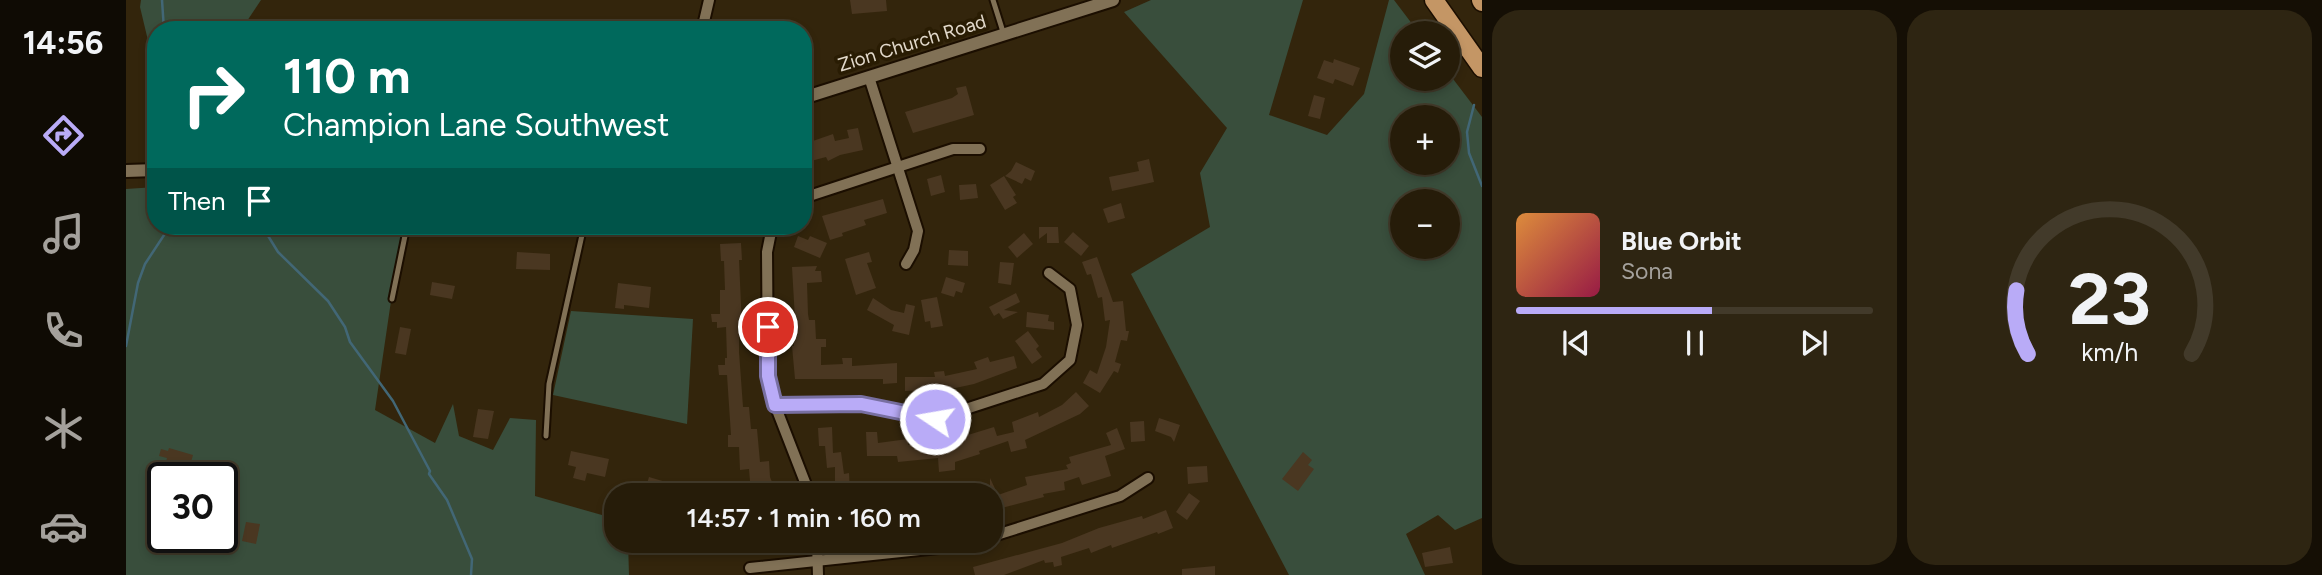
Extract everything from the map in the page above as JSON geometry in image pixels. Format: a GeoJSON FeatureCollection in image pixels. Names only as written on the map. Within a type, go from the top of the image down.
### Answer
{"type":"FeatureCollection","features":[{"type":"Feature","properties":{"kind":"highway"},"geometry":{"type":"LineString","coordinates":[[1434,0],[1482,68]]}},
{"type":"Feature","properties":{"kind":"street"},"geometry":{"type":"LineString","coordinates":[[704,21],[709,0]]}},
{"type":"Feature","properties":{"kind":"street","name":"Zion Church Road"},"geometry":{"type":"LineString","coordinates":[[812,94],[1113,0]]}},
{"type":"Feature","properties":{"kind":"street"},"geometry":{"type":"LineString","coordinates":[[869,77],[918,232],[914,250],[906,264]]}},
{"type":"Feature","properties":{"kind":"street"},"geometry":{"type":"LineString","coordinates":[[812,193],[953,149],[980,149]]}},
{"type":"Feature","properties":{"kind":"street"},"geometry":{"type":"LineString","coordinates":[[126,171],[147,170]]}},
{"type":"Feature","properties":{"kind":"street"},"geometry":{"type":"LineString","coordinates":[[771,235],[767,266],[768,376],[775,405],[805,483]]}},
{"type":"Feature","properties":{"kind":"street"},"geometry":{"type":"LineString","coordinates":[[775,405],[861,404],[935,419],[1043,384],[1070,360],[1077,326],[1070,289],[1049,273]]}},
{"type":"Feature","properties":{"kind":"street"},"geometry":{"type":"LineString","coordinates":[[1003,533],[1120,496],[1148,478]]}},
{"type":"Feature","properties":{"kind":"street"},"geometry":{"type":"LineString","coordinates":[[817,553],[818,575]]}},
{"type":"Feature","properties":{"kind":"street"},"geometry":{"type":"LineString","coordinates":[[750,568],[896,553]]}},
{"type":"Feature","properties":{"kind":"lane"},"geometry":{"type":"LineString","coordinates":[[993,0],[1004,35]]}},
{"type":"Feature","properties":{"kind":"lane"},"geometry":{"type":"LineString","coordinates":[[392,299],[405,235]]}},
{"type":"Feature","properties":{"kind":"lane"},"geometry":{"type":"LineString","coordinates":[[546,436],[549,384],[582,235]]}},
{"type":"Feature","properties":{"kind":"green space"},"geometry":{"type":"Polygon","coordinates":[[[141,0],[261,0],[247,21],[147,21],[147,36],[140,7],[141,0]]]}},
{"type":"Feature","properties":{"kind":"green space"},"geometry":{"type":"Polygon","coordinates":[[[1151,0],[1303,0],[1269,115],[1327,135],[1364,94],[1389,0],[1394,0],[1410,21],[1390,21],[1390,91],[1460,91],[1460,88],[1482,117],[1482,518],[1455,530],[1438,515],[1406,534],[1425,575],[1289,575],[1131,274],[1210,227],[1200,173],[1227,128],[1124,12],[1151,0]]]}},
{"type":"Feature","properties":{"kind":"green space"},"geometry":{"type":"Polygon","coordinates":[[[147,188],[147,235],[401,235],[375,410],[435,443],[453,404],[459,436],[493,450],[510,418],[536,420],[535,496],[604,516],[604,553],[628,553],[629,575],[126,575],[126,189],[147,188]]]}},
{"type":"Feature","properties":{"kind":"green space"},"geometry":{"type":"Polygon","coordinates":[[[571,311],[693,319],[687,424],[553,395],[571,311]]]}},
{"type":"Feature","properties":{"kind":"building"},"geometry":{"type":"Polygon","coordinates":[[[850,0],[886,0],[887,11],[852,14],[850,0]]]}},
{"type":"Feature","properties":{"kind":"building"},"geometry":{"type":"Polygon","coordinates":[[[1334,59],[1360,68],[1353,86],[1335,79],[1333,84],[1317,78],[1324,60],[1333,63],[1334,59]]]}},
{"type":"Feature","properties":{"kind":"building"},"geometry":{"type":"Polygon","coordinates":[[[966,86],[974,115],[913,133],[905,112],[952,98],[958,94],[956,88],[966,86]]]}},
{"type":"Feature","properties":{"kind":"building"},"geometry":{"type":"Polygon","coordinates":[[[1314,95],[1325,98],[1320,119],[1308,116],[1314,95]]]}},
{"type":"Feature","properties":{"kind":"building"},"geometry":{"type":"Polygon","coordinates":[[[858,128],[863,150],[840,155],[828,161],[826,157],[812,161],[812,141],[833,134],[835,141],[849,138],[847,130],[858,128]]]}},
{"type":"Feature","properties":{"kind":"building"},"geometry":{"type":"Polygon","coordinates":[[[1149,159],[1154,182],[1112,191],[1109,177],[1139,171],[1137,162],[1149,159]]]}},
{"type":"Feature","properties":{"kind":"building"},"geometry":{"type":"Polygon","coordinates":[[[1016,162],[1035,171],[1031,181],[1025,178],[1022,184],[1005,176],[1016,162]]]}},
{"type":"Feature","properties":{"kind":"building"},"geometry":{"type":"Polygon","coordinates":[[[941,175],[945,192],[931,196],[927,179],[941,175]]]}},
{"type":"Feature","properties":{"kind":"building"},"geometry":{"type":"Polygon","coordinates":[[[1004,176],[1016,195],[1013,197],[1017,203],[1005,210],[990,185],[1004,176]]]}},
{"type":"Feature","properties":{"kind":"building"},"geometry":{"type":"Polygon","coordinates":[[[976,184],[978,198],[960,200],[959,185],[976,184]]]}},
{"type":"Feature","properties":{"kind":"building"},"geometry":{"type":"Polygon","coordinates":[[[883,199],[887,213],[864,220],[866,225],[830,240],[822,216],[883,199]]]}},
{"type":"Feature","properties":{"kind":"building"},"geometry":{"type":"Polygon","coordinates":[[[1121,203],[1125,218],[1108,223],[1103,209],[1121,203]]]}},
{"type":"Feature","properties":{"kind":"building"},"geometry":{"type":"Polygon","coordinates":[[[1039,227],[1058,227],[1059,243],[1047,243],[1047,233],[1039,239],[1039,227]]]}},
{"type":"Feature","properties":{"kind":"building"},"geometry":{"type":"Polygon","coordinates":[[[1073,232],[1089,246],[1081,256],[1064,242],[1073,232]]]}},
{"type":"Feature","properties":{"kind":"building"},"geometry":{"type":"Polygon","coordinates":[[[1024,233],[1033,244],[1017,258],[1008,247],[1024,233]]]}},
{"type":"Feature","properties":{"kind":"building"},"geometry":{"type":"Polygon","coordinates":[[[798,236],[808,240],[810,236],[827,243],[820,258],[794,247],[798,236]]]}},
{"type":"Feature","properties":{"kind":"building"},"geometry":{"type":"Polygon","coordinates":[[[741,243],[742,260],[739,260],[742,327],[739,327],[739,352],[743,407],[749,407],[751,429],[757,429],[760,462],[769,461],[770,477],[772,482],[777,483],[750,483],[749,469],[740,470],[739,447],[728,447],[728,435],[731,435],[727,375],[719,375],[718,365],[725,365],[727,358],[726,327],[717,328],[717,322],[712,322],[711,314],[720,314],[720,290],[725,290],[724,261],[721,261],[720,244],[741,243]]]}},
{"type":"Feature","properties":{"kind":"building"},"geometry":{"type":"Polygon","coordinates":[[[949,250],[968,251],[968,266],[948,265],[949,250]]]}},
{"type":"Feature","properties":{"kind":"building"},"geometry":{"type":"Polygon","coordinates":[[[517,252],[550,254],[550,270],[516,269],[517,252]]]}},
{"type":"Feature","properties":{"kind":"building"},"geometry":{"type":"Polygon","coordinates":[[[869,252],[872,262],[867,263],[876,288],[856,295],[845,259],[869,252]]]}},
{"type":"Feature","properties":{"kind":"building"},"geometry":{"type":"Polygon","coordinates":[[[1097,257],[1113,302],[1123,301],[1126,331],[1129,331],[1127,341],[1121,340],[1115,362],[1121,364],[1118,373],[1114,371],[1100,393],[1083,383],[1090,370],[1097,374],[1106,347],[1110,320],[1105,321],[1102,297],[1098,298],[1091,274],[1087,275],[1082,262],[1097,257]]]}},
{"type":"Feature","properties":{"kind":"building"},"geometry":{"type":"Polygon","coordinates":[[[1000,262],[1014,263],[1011,285],[998,283],[1000,262]]]}},
{"type":"Feature","properties":{"kind":"building"},"geometry":{"type":"Polygon","coordinates":[[[817,266],[815,271],[821,271],[822,282],[807,283],[808,314],[809,320],[815,320],[816,339],[826,339],[826,347],[821,347],[821,365],[843,364],[842,358],[852,358],[852,366],[897,363],[897,383],[883,384],[883,379],[795,379],[792,346],[795,319],[792,267],[817,266]]]}},
{"type":"Feature","properties":{"kind":"building"},"geometry":{"type":"Polygon","coordinates":[[[946,277],[965,283],[962,293],[956,291],[954,297],[941,293],[946,277]]]}},
{"type":"Feature","properties":{"kind":"building"},"geometry":{"type":"Polygon","coordinates":[[[432,282],[455,286],[452,299],[430,295],[432,282]]]}},
{"type":"Feature","properties":{"kind":"building"},"geometry":{"type":"Polygon","coordinates":[[[618,283],[651,287],[649,308],[624,305],[624,309],[615,308],[618,283]]]}},
{"type":"Feature","properties":{"kind":"building"},"geometry":{"type":"Polygon","coordinates":[[[1016,293],[1020,302],[1004,310],[1018,312],[1003,319],[999,313],[994,316],[989,307],[1016,293]]]}},
{"type":"Feature","properties":{"kind":"building"},"geometry":{"type":"Polygon","coordinates":[[[937,297],[943,326],[931,328],[930,321],[925,322],[921,300],[937,297]]]}},
{"type":"Feature","properties":{"kind":"building"},"geometry":{"type":"Polygon","coordinates":[[[873,298],[891,310],[904,313],[906,304],[915,306],[909,335],[892,331],[894,325],[867,310],[873,298]]]}},
{"type":"Feature","properties":{"kind":"building"},"geometry":{"type":"Polygon","coordinates":[[[1027,312],[1049,315],[1048,321],[1054,322],[1054,330],[1026,327],[1027,312]]]}},
{"type":"Feature","properties":{"kind":"building"},"geometry":{"type":"Polygon","coordinates":[[[400,327],[411,329],[406,355],[395,353],[400,327]]]}},
{"type":"Feature","properties":{"kind":"building"},"geometry":{"type":"Polygon","coordinates":[[[1028,331],[1039,346],[1036,349],[1042,357],[1032,364],[1015,341],[1028,331]]]}},
{"type":"Feature","properties":{"kind":"building"},"geometry":{"type":"Polygon","coordinates":[[[1014,356],[1017,368],[974,384],[946,390],[947,393],[936,394],[936,391],[930,390],[905,391],[905,377],[935,377],[934,372],[944,371],[945,376],[977,369],[974,362],[988,357],[990,362],[1014,356]]]}},
{"type":"Feature","properties":{"kind":"building"},"geometry":{"type":"Polygon","coordinates":[[[1076,392],[1089,406],[1080,414],[1025,440],[1027,448],[1011,452],[1008,441],[955,462],[955,470],[939,472],[938,458],[898,462],[897,456],[867,456],[866,432],[877,432],[878,443],[908,439],[908,445],[945,444],[994,427],[997,436],[1014,432],[1012,422],[1038,412],[1039,417],[1062,405],[1076,392]]]}},
{"type":"Feature","properties":{"kind":"building"},"geometry":{"type":"Polygon","coordinates":[[[478,409],[494,411],[488,439],[473,437],[478,409]]]}},
{"type":"Feature","properties":{"kind":"building"},"geometry":{"type":"Polygon","coordinates":[[[1159,418],[1180,425],[1174,442],[1171,437],[1155,431],[1159,418]]]}},
{"type":"Feature","properties":{"kind":"building"},"geometry":{"type":"Polygon","coordinates":[[[1144,421],[1145,441],[1131,442],[1130,422],[1144,421]]]}},
{"type":"Feature","properties":{"kind":"building"},"geometry":{"type":"Polygon","coordinates":[[[832,427],[833,453],[841,452],[844,474],[849,473],[850,483],[835,483],[835,467],[827,468],[825,446],[819,446],[818,428],[832,427]]]}},
{"type":"Feature","properties":{"kind":"building"},"geometry":{"type":"Polygon","coordinates":[[[1117,428],[1125,449],[1105,456],[1111,476],[1082,485],[1079,477],[1064,482],[1065,490],[1043,494],[1044,497],[1003,508],[1003,493],[1027,485],[1025,477],[1068,469],[1066,465],[1071,463],[1069,457],[1111,445],[1106,433],[1117,428]]]}},
{"type":"Feature","properties":{"kind":"building"},"geometry":{"type":"Polygon","coordinates":[[[169,448],[193,455],[191,462],[166,462],[167,458],[159,456],[161,449],[168,451],[169,448]]]}},
{"type":"Feature","properties":{"kind":"building"},"geometry":{"type":"Polygon","coordinates":[[[571,451],[609,459],[605,477],[587,473],[585,481],[573,478],[576,467],[568,465],[571,451]]]}},
{"type":"Feature","properties":{"kind":"building"},"geometry":{"type":"Polygon","coordinates":[[[1303,452],[1312,460],[1308,465],[1314,469],[1298,491],[1282,479],[1303,452]]]}},
{"type":"Feature","properties":{"kind":"building"},"geometry":{"type":"Polygon","coordinates":[[[1207,466],[1208,482],[1188,484],[1187,467],[1207,466]]]}},
{"type":"Feature","properties":{"kind":"building"},"geometry":{"type":"Polygon","coordinates":[[[649,477],[669,483],[647,483],[649,477]]]}},
{"type":"Feature","properties":{"kind":"building"},"geometry":{"type":"Polygon","coordinates":[[[1189,493],[1200,501],[1187,520],[1176,512],[1189,493]]]}},
{"type":"Feature","properties":{"kind":"building"},"geometry":{"type":"Polygon","coordinates":[[[1166,510],[1173,528],[1158,534],[1157,532],[1112,548],[1111,545],[1091,553],[1089,548],[1061,557],[1062,565],[1054,567],[1053,562],[1045,563],[1044,560],[1004,575],[975,575],[973,567],[1062,543],[1099,528],[1142,516],[1143,519],[1166,510]]]}},
{"type":"Feature","properties":{"kind":"building"},"geometry":{"type":"Polygon","coordinates":[[[246,522],[260,524],[256,544],[242,541],[246,522]]]}},
{"type":"Feature","properties":{"kind":"building"},"geometry":{"type":"Polygon","coordinates":[[[1450,547],[1453,563],[1425,567],[1422,553],[1450,547]]]}},
{"type":"Feature","properties":{"kind":"building"},"geometry":{"type":"Polygon","coordinates":[[[1215,566],[1215,575],[1182,575],[1182,569],[1215,566]]]}},
{"type":"Feature","properties":{"kind":"waterway"},"geometry":{"type":"LineString","coordinates":[[162,0],[163,21]]}},
{"type":"Feature","properties":{"kind":"waterway"},"geometry":{"type":"LineString","coordinates":[[1474,105],[1467,132],[1469,153],[1482,186]]}},
{"type":"Feature","properties":{"kind":"waterway"},"geometry":{"type":"LineString","coordinates":[[126,346],[138,283],[145,264],[164,235]]}},
{"type":"Feature","properties":{"kind":"waterway"},"geometry":{"type":"LineString","coordinates":[[268,235],[278,252],[328,301],[345,327],[350,342],[393,401],[430,471],[429,474],[447,500],[472,559],[471,575]]}},
{"type":"Feature","properties":{"kind":"route"},"geometry":{"type":"LineString","coordinates":[[768,327],[768,376],[775,405],[861,404],[935,419]]}}]}
